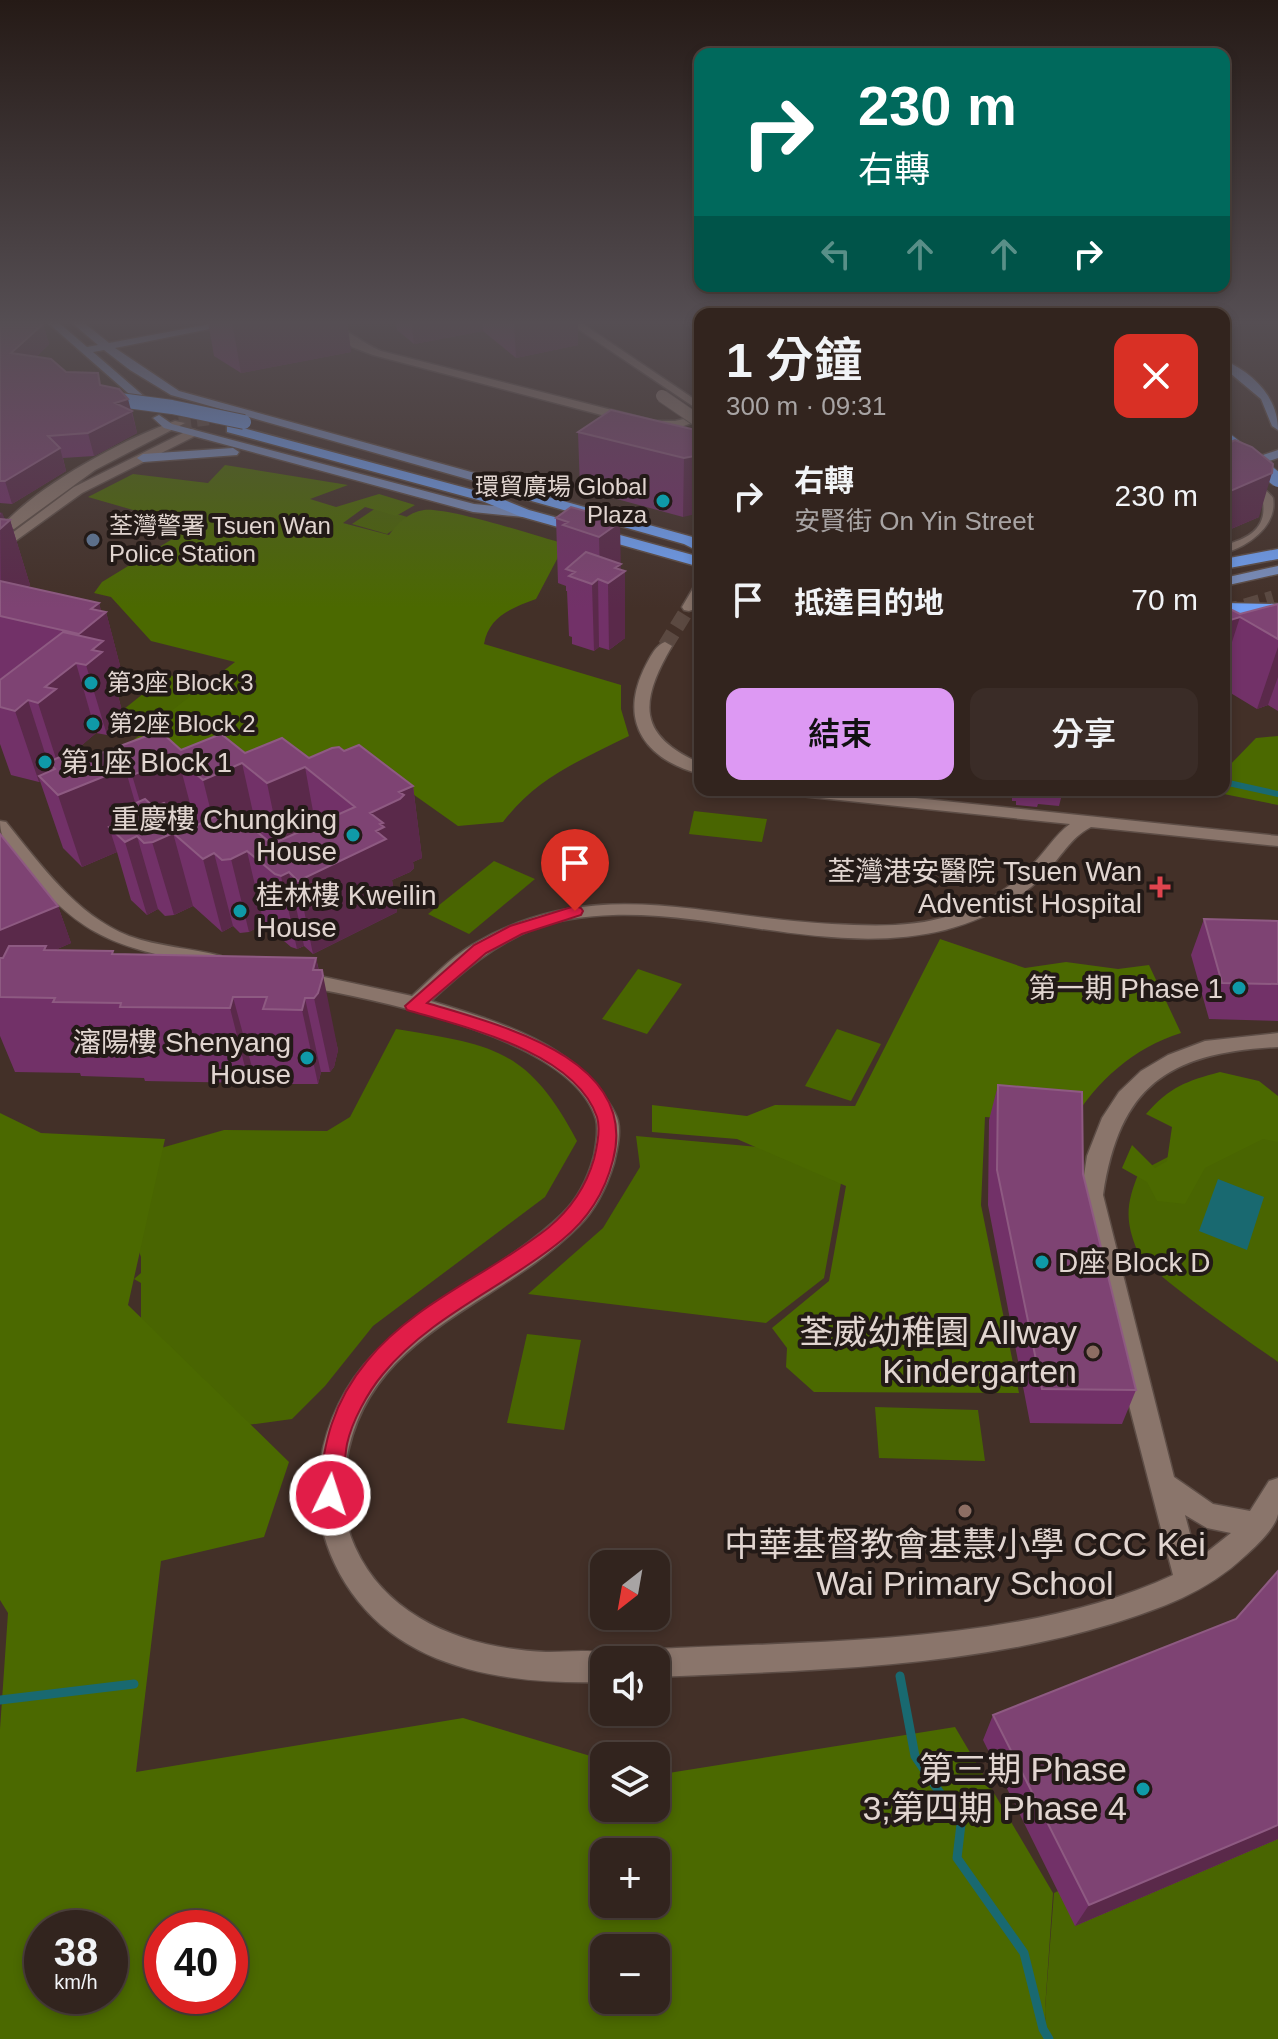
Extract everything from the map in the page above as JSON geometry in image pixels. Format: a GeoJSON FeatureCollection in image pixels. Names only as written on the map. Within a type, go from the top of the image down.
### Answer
{"type":"FeatureCollection","features":[{"type":"Feature","properties":{"kind":"highway"},"geometry":{"type":"LineString","coordinates":[[180,417],[522,494],[694,542]]}},
{"type":"Feature","properties":{"kind":"highway"},"geometry":{"type":"LineString","coordinates":[[1230,443],[1278,480]]}},
{"type":"Feature","properties":{"kind":"highway"},"geometry":{"type":"LineString","coordinates":[[338,454],[487,498],[694,576]]}},
{"type":"Feature","properties":{"kind":"highway"},"geometry":{"type":"LineString","coordinates":[[1230,462],[1278,495]]}},
{"type":"Feature","properties":{"kind":"highway"},"geometry":{"type":"LineString","coordinates":[[1230,563],[1278,554]]}},
{"type":"Feature","properties":{"kind":"highway"},"geometry":{"type":"LineString","coordinates":[[1230,607],[1276,601]]}},
{"type":"Feature","properties":{"kind":"main road"},"geometry":{"type":"LineString","coordinates":[[247,417],[496,483],[522,494]]}},
{"type":"Feature","properties":{"kind":"main road"},"geometry":{"type":"LineString","coordinates":[[177,425],[265,454],[473,508],[524,513]]}},
{"type":"Feature","properties":{"kind":"main road"},"geometry":{"type":"LineString","coordinates":[[143,458],[202,452],[265,454]]}},
{"type":"Feature","properties":{"kind":"main road"},"geometry":{"type":"LineString","coordinates":[[1230,459],[1258,461],[1278,454]]}},
{"type":"Feature","properties":{"kind":"main road"},"geometry":{"type":"LineString","coordinates":[[1230,581],[1278,570]]}},
{"type":"Feature","properties":{"kind":"street"},"geometry":{"type":"LineString","coordinates":[[625,417],[655,425],[676,425],[694,420]]}},
{"type":"Feature","properties":{"kind":"street"},"geometry":{"type":"LineString","coordinates":[[0,534],[7,517],[36,512],[143,458],[177,425]]}},
{"type":"Feature","properties":{"kind":"street"},"geometry":{"type":"LineString","coordinates":[[0,548],[36,512],[95,467],[177,425]]}},
{"type":"Feature","properties":{"kind":"street"},"geometry":{"type":"LineString","coordinates":[[1230,464],[1269,501],[1271,508],[1269,521],[1257,538],[1230,548]]}},
{"type":"Feature","properties":{"kind":"street"},"geometry":{"type":"LineString","coordinates":[[689,607],[694,592]]}},
{"type":"Feature","properties":{"kind":"street"},"geometry":{"type":"LineString","coordinates":[[665,646],[641,693],[642,722],[651,738],[666,752],[694,766]]}},
{"type":"Feature","properties":{"kind":"street"},"geometry":{"type":"LineString","coordinates":[[845,796],[1278,841]]}},
{"type":"Feature","properties":{"kind":"street"},"geometry":{"type":"LineString","coordinates":[[1033,817],[1048,832],[1053,848]]}},
{"type":"Feature","properties":{"kind":"street"},"geometry":{"type":"LineString","coordinates":[[414,1006],[480,949],[516,930],[575,911],[659,909],[849,931],[930,927],[961,919],[1014,891],[1045,862],[1053,848],[1075,828],[1087,822]]}},
{"type":"Feature","properties":{"kind":"street"},"geometry":{"type":"LineString","coordinates":[[0,826],[56,891],[100,929],[121,939],[238,967]]}},
{"type":"Feature","properties":{"kind":"street"},"geometry":{"type":"LineString","coordinates":[[280,975],[414,1006],[503,1032],[577,1074],[594,1094],[607,1119],[607,1147],[599,1179],[583,1206],[533,1251],[417,1327],[375,1367],[346,1413],[336,1442],[330,1481],[334,1525],[355,1578],[377,1602],[408,1627],[438,1644],[505,1663],[590,1667]]}},
{"type":"Feature","properties":{"kind":"street"},"geometry":{"type":"LineString","coordinates":[[1189,1581],[1092,1195],[1100,1145],[1118,1107],[1147,1078],[1180,1056],[1207,1046],[1278,1040]]}},
{"type":"Feature","properties":{"kind":"street"},"geometry":{"type":"LineString","coordinates":[[1163,1484],[1207,1515],[1255,1525]]}},
{"type":"Feature","properties":{"kind":"street"},"geometry":{"type":"LineString","coordinates":[[670,1662],[903,1649],[1083,1621],[1189,1581],[1227,1555],[1255,1525],[1278,1490]]}},
{"type":"Feature","properties":{"kind":"green space"},"geometry":{"type":"Polygon","coordinates":[[[225,465],[348,485],[310,499],[336,507],[379,494],[415,505],[396,516],[365,507],[343,523],[389,535],[413,513],[436,510],[472,517],[565,544],[536,599],[496,620],[484,644],[621,685],[621,709],[629,736],[545,781],[503,822],[458,826],[393,780],[119,751],[235,662],[151,641],[111,597],[94,593],[102,582],[192,527],[88,497],[133,474],[208,483],[225,465]]]}},
{"type":"Feature","properties":{"kind":"green space"},"geometry":{"type":"Polygon","coordinates":[[[376,508],[411,518],[387,534],[352,524],[376,508]]]}},
{"type":"Feature","properties":{"kind":"green space"},"geometry":{"type":"Polygon","coordinates":[[[168,674],[195,686],[194,695],[156,725],[119,713],[168,674]]]}},
{"type":"Feature","properties":{"kind":"green space"},"geometry":{"type":"Polygon","coordinates":[[[1278,736],[1278,805],[1230,795],[1230,765],[1256,738],[1278,736]]]}},
{"type":"Feature","properties":{"kind":"green space"},"geometry":{"type":"Polygon","coordinates":[[[694,811],[767,819],[762,842],[689,834],[694,811]]]}},
{"type":"Feature","properties":{"kind":"green space"},"geometry":{"type":"Polygon","coordinates":[[[494,861],[535,879],[469,934],[428,914],[494,861]]]}},
{"type":"Feature","properties":{"kind":"green space"},"geometry":{"type":"Polygon","coordinates":[[[940,939],[1025,968],[1066,962],[1118,969],[1149,965],[1181,1033],[1147,1047],[1118,1068],[1092,1093],[1071,1123],[985,1117],[981,1205],[1019,1393],[814,1392],[786,1367],[787,1348],[772,1328],[829,1281],[846,1186],[737,1139],[652,1132],[652,1105],[747,1116],[775,1105],[855,1106],[940,939]]]}},
{"type":"Feature","properties":{"kind":"green space"},"geometry":{"type":"Polygon","coordinates":[[[638,969],[682,984],[647,1034],[602,1019],[638,969]]]}},
{"type":"Feature","properties":{"kind":"green space"},"geometry":{"type":"Polygon","coordinates":[[[396,1029],[458,1040],[504,1056],[524,1069],[542,1087],[577,1141],[545,1197],[373,1326],[325,1386],[292,1419],[218,1429],[141,1353],[141,1283],[134,1279],[141,1273],[141,1257],[118,1192],[154,1150],[224,1130],[327,1131],[350,1117],[396,1029]]]}},
{"type":"Feature","properties":{"kind":"green space"},"geometry":{"type":"Polygon","coordinates":[[[837,1029],[881,1044],[851,1101],[805,1086],[837,1029]]]}},
{"type":"Feature","properties":{"kind":"green space"},"geometry":{"type":"Polygon","coordinates":[[[1220,1072],[1259,1081],[1278,1096],[1278,1142],[1263,1139],[1205,1168],[1185,1204],[1157,1201],[1147,1182],[1122,1168],[1132,1145],[1155,1168],[1167,1161],[1172,1127],[1146,1114],[1179,1086],[1220,1072]]]}},
{"type":"Feature","properties":{"kind":"green space"},"geometry":{"type":"Polygon","coordinates":[[[0,1113],[41,1133],[165,1139],[128,1305],[289,1462],[264,1537],[161,1561],[136,1772],[463,1718],[590,1756],[590,1822],[670,1822],[670,1773],[955,1727],[1053,1893],[1045,2009],[1046,2039],[0,2039],[0,1729],[8,1613],[0,1600],[0,1113]]]}},
{"type":"Feature","properties":{"kind":"green space"},"geometry":{"type":"Polygon","coordinates":[[[1278,1126],[1278,1362],[1179,1290],[1144,1260],[1130,1229],[1129,1210],[1139,1172],[1193,1144],[1278,1126]]]}},
{"type":"Feature","properties":{"kind":"green space"},"geometry":{"type":"Polygon","coordinates":[[[636,1136],[846,1155],[824,1278],[766,1323],[528,1294],[603,1228],[640,1167],[636,1136]]]}},
{"type":"Feature","properties":{"kind":"green space"},"geometry":{"type":"Polygon","coordinates":[[[527,1334],[581,1340],[564,1430],[507,1423],[527,1334]]]}},
{"type":"Feature","properties":{"kind":"green space"},"geometry":{"type":"Polygon","coordinates":[[[875,1407],[978,1410],[985,1461],[879,1458],[875,1407]]]}},
{"type":"Feature","properties":{"kind":"green space"},"geometry":{"type":"Polygon","coordinates":[[[1278,1798],[1278,2039],[1046,2039],[1045,2009],[1054,1893],[1191,1825],[1278,1798]]]}},
{"type":"Feature","properties":{"kind":"water"},"geometry":{"type":"Polygon","coordinates":[[[1218,1179],[1264,1197],[1247,1250],[1199,1231],[1218,1179]]]}},
{"type":"Feature","properties":{"kind":"building"},"geometry":{"type":"Polygon","coordinates":[[[0,417],[120,417],[88,433],[48,436],[60,448],[5,481],[0,481],[0,417]]]}},
{"type":"Feature","properties":{"kind":"building"},"geometry":{"type":"Polygon","coordinates":[[[600,417],[641,417],[694,430],[694,456],[684,458],[578,432],[600,417]]]}},
{"type":"Feature","properties":{"kind":"building"},"geometry":{"type":"Polygon","coordinates":[[[1235,440],[1252,447],[1273,464],[1272,473],[1230,491],[1230,442],[1235,440]]]}},
{"type":"Feature","properties":{"kind":"building"},"geometry":{"type":"Polygon","coordinates":[[[593,506],[615,512],[607,518],[620,522],[599,537],[563,525],[568,522],[556,518],[571,507],[585,511],[593,506]]]}},
{"type":"Feature","properties":{"kind":"building"},"geometry":{"type":"Polygon","coordinates":[[[0,519],[10,520],[0,529],[0,519]]]}},
{"type":"Feature","properties":{"kind":"building"},"geometry":{"type":"Polygon","coordinates":[[[586,552],[621,564],[615,568],[625,571],[608,583],[598,579],[592,584],[569,576],[575,572],[566,569],[586,552]]]}},
{"type":"Feature","properties":{"kind":"building"},"geometry":{"type":"Polygon","coordinates":[[[0,581],[99,603],[91,609],[106,612],[79,634],[0,616],[0,581]]]}},
{"type":"Feature","properties":{"kind":"building"},"geometry":{"type":"Polygon","coordinates":[[[1278,604],[1278,639],[1240,617],[1230,620],[1230,609],[1240,614],[1278,604]]]}},
{"type":"Feature","properties":{"kind":"building"},"geometry":{"type":"Polygon","coordinates":[[[63,632],[103,641],[92,650],[102,652],[86,665],[76,663],[45,687],[56,689],[38,703],[28,700],[15,711],[0,707],[0,680],[63,632]]]}},
{"type":"Feature","properties":{"kind":"building"},"geometry":{"type":"Polygon","coordinates":[[[160,731],[181,750],[221,734],[245,753],[282,738],[309,758],[332,748],[339,747],[344,751],[359,745],[413,786],[399,792],[404,795],[400,799],[370,813],[383,823],[380,824],[384,827],[376,831],[386,839],[298,881],[289,872],[281,876],[275,874],[247,851],[231,859],[222,860],[214,853],[203,859],[173,833],[153,842],[144,843],[137,836],[125,842],[109,827],[121,822],[114,816],[120,813],[118,811],[145,799],[154,807],[164,803],[193,827],[214,817],[222,817],[230,823],[240,818],[272,844],[355,807],[305,767],[267,783],[242,763],[203,780],[178,758],[132,775],[125,768],[58,795],[39,776],[55,769],[48,762],[81,748],[91,757],[160,731]]]}},
{"type":"Feature","properties":{"kind":"building"},"geometry":{"type":"Polygon","coordinates":[[[0,834],[58,906],[0,930],[0,834]]]}},
{"type":"Feature","properties":{"kind":"building"},"geometry":{"type":"Polygon","coordinates":[[[1204,919],[1278,921],[1278,984],[1222,983],[1204,919]]]}},
{"type":"Feature","properties":{"kind":"building"},"geometry":{"type":"Polygon","coordinates":[[[9,946],[113,951],[112,954],[316,958],[313,970],[322,970],[323,976],[318,993],[314,998],[305,998],[302,1010],[263,1009],[267,997],[233,997],[230,1008],[120,1007],[121,1003],[0,997],[0,958],[9,946]]]}},
{"type":"Feature","properties":{"kind":"building"},"geometry":{"type":"Polygon","coordinates":[[[998,1085],[1082,1092],[1083,1174],[1136,1390],[1042,1389],[997,1170],[998,1085]]]}},
{"type":"Feature","properties":{"kind":"building","name":"第三期 Phase 3;第四期 Phase 4"},"geometry":{"type":"Polygon","coordinates":[[[1278,1571],[1278,1825],[1089,1905],[993,1715],[1236,1619],[1278,1571]]]}},
{"type":"Feature","properties":{"kind":"waterway"},"geometry":{"type":"LineString","coordinates":[[1230,783],[1278,794]]}},
{"type":"Feature","properties":{"kind":"waterway"},"geometry":{"type":"LineString","coordinates":[[900,1676],[915,1756],[961,1824],[957,1858],[1024,1953],[1043,2029],[1049,2039]]}},
{"type":"Feature","properties":{"kind":"waterway"},"geometry":{"type":"LineString","coordinates":[[0,1700],[134,1684]]}},
{"type":"Feature","properties":{"kind":"tunnel"},"geometry":{"type":"LineString","coordinates":[[179,423],[226,417]]}},
{"type":"Feature","properties":{"kind":"tunnel"},"geometry":{"type":"LineString","coordinates":[[1230,610],[1273,598]]}},
{"type":"Feature","properties":{"kind":"tunnel"},"geometry":{"type":"LineString","coordinates":[[665,646],[689,607]]}},
{"type":"Feature","properties":{"kind":"place","name":"環貿廣場 Global Plaza"},"geometry":{"type":"Point","coordinates":[663,501]}},
{"type":"Feature","properties":{"kind":"place","name":"荃灣警署 Tsuen Wan Police Station"},"geometry":{"type":"Point","coordinates":[93,540]}},
{"type":"Feature","properties":{"kind":"place","name":"第3座 Block 3"},"geometry":{"type":"Point","coordinates":[91,683]}},
{"type":"Feature","properties":{"kind":"place","name":"第2座 Block 2"},"geometry":{"type":"Point","coordinates":[93,724]}},
{"type":"Feature","properties":{"kind":"place","name":"第1座 Block 1"},"geometry":{"type":"Point","coordinates":[45,762]}},
{"type":"Feature","properties":{"kind":"place","name":"重慶樓 Chungking House"},"geometry":{"type":"Point","coordinates":[353,835]}},
{"type":"Feature","properties":{"kind":"place","name":"荃灣港安醫院 Tsuen Wan Adventist Hospital"},"geometry":{"type":"Point","coordinates":[1160,887]}},
{"type":"Feature","properties":{"kind":"place","name":"桂林樓 Kweilin House"},"geometry":{"type":"Point","coordinates":[240,911]}},
{"type":"Feature","properties":{"kind":"place","name":"第一期 Phase 1"},"geometry":{"type":"Point","coordinates":[1239,988]}},
{"type":"Feature","properties":{"kind":"place","name":"瀋陽樓 Shenyang House"},"geometry":{"type":"Point","coordinates":[307,1058]}},
{"type":"Feature","properties":{"kind":"place","name":"D座 Block D"},"geometry":{"type":"Point","coordinates":[1042,1262]}},
{"type":"Feature","properties":{"kind":"place","name":"荃威幼稚園 Allway Kindergarten"},"geometry":{"type":"Point","coordinates":[1093,1352]}},
{"type":"Feature","properties":{"kind":"place","name":"中華基督教會基慧小學 CCC Kei Wai Primary School"},"geometry":{"type":"Point","coordinates":[965,1511]}},
{"type":"Feature","properties":{"kind":"place","name":"第三期 Phase 3;第四期 Phase 4"},"geometry":{"type":"Point","coordinates":[1143,1789]}},
{"type":"Feature","properties":{"kind":"route"},"geometry":{"type":"LineString","coordinates":[[330,1495],[331,1467],[346,1413],[375,1367],[417,1327],[555,1234],[583,1206],[599,1179],[607,1147],[607,1119],[594,1094],[577,1074],[503,1032],[414,1006],[480,949],[516,930],[575,911]]}}]}
